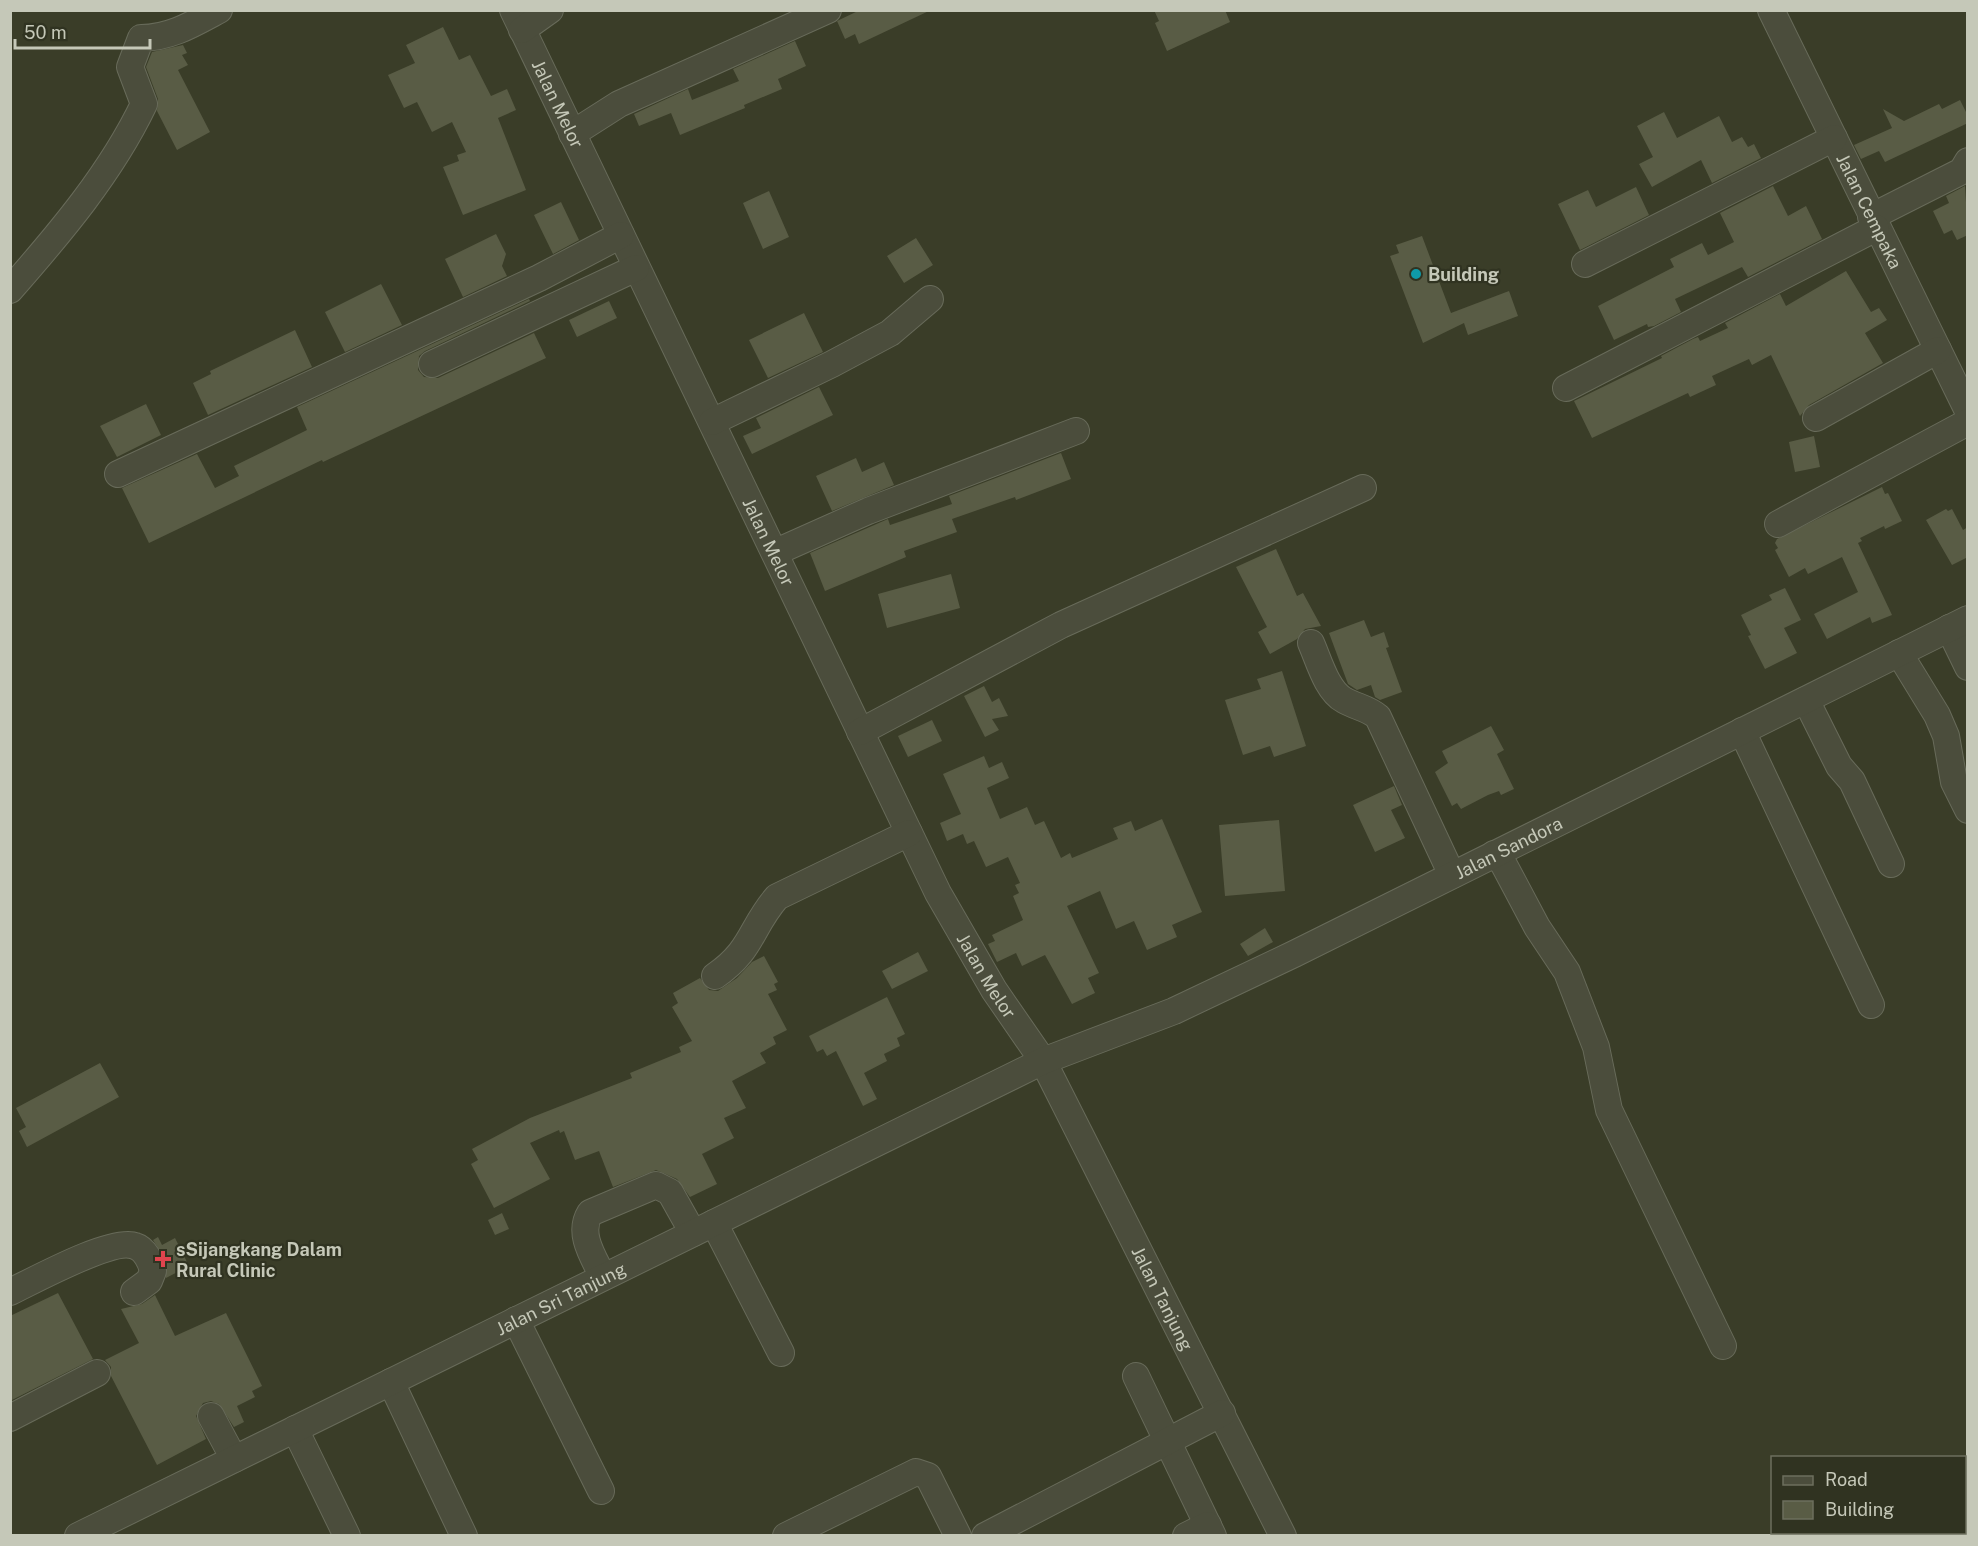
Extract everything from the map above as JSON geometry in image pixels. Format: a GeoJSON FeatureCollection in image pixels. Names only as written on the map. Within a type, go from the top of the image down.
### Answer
{"type":"FeatureCollection","features":[{"type":"Feature","properties":{"kind":"street"},"geometry":{"type":"LineString","coordinates":[[10,290],[48,248],[114,159],[136,120],[144,104],[130,67],[141,38],[156,38],[178,32],[219,10]]}},
{"type":"Feature","properties":{"kind":"street"},"geometry":{"type":"LineString","coordinates":[[517,20],[550,10]]}},
{"type":"Feature","properties":{"kind":"street"},"geometry":{"type":"LineString","coordinates":[[572,134],[619,104],[828,10]]}},
{"type":"Feature","properties":{"kind":"street","name":"Jalan Cempaka"},"geometry":{"type":"LineString","coordinates":[[1771,10],[1874,222],[1932,354],[1968,411]]}},
{"type":"Feature","properties":{"kind":"street","name":"Jalan Melor"},"geometry":{"type":"LineString","coordinates":[[517,20],[776,552],[909,833],[967,946],[1043,1061]]}},
{"type":"Feature","properties":{"kind":"street"},"geometry":{"type":"LineString","coordinates":[[1585,264],[1834,138]]}},
{"type":"Feature","properties":{"kind":"street"},"geometry":{"type":"LineString","coordinates":[[1566,388],[1874,222],[1962,171],[1968,161]]}},
{"type":"Feature","properties":{"kind":"street"},"geometry":{"type":"LineString","coordinates":[[118,474],[539,278],[621,235]]}},
{"type":"Feature","properties":{"kind":"street"},"geometry":{"type":"LineString","coordinates":[[432,364],[636,268]]}},
{"type":"Feature","properties":{"kind":"street"},"geometry":{"type":"LineString","coordinates":[[712,422],[890,333],[930,299]]}},
{"type":"Feature","properties":{"kind":"street"},"geometry":{"type":"LineString","coordinates":[[1816,418],[1932,354]]}},
{"type":"Feature","properties":{"kind":"street"},"geometry":{"type":"LineString","coordinates":[[1778,524],[1968,422]]}},
{"type":"Feature","properties":{"kind":"street"},"geometry":{"type":"LineString","coordinates":[[776,552],[878,507],[1076,431]]}},
{"type":"Feature","properties":{"kind":"street"},"geometry":{"type":"LineString","coordinates":[[860,732],[1061,625],[1363,488]]}},
{"type":"Feature","properties":{"kind":"street"},"geometry":{"type":"LineString","coordinates":[[1958,623],[1968,667]]}},
{"type":"Feature","properties":{"kind":"street","name":"Jalan Sandora"},"geometry":{"type":"LineString","coordinates":[[1043,1061],[1174,1011],[1452,875],[1498,859],[1745,736],[1806,700],[1902,659],[1958,623]]}},
{"type":"Feature","properties":{"kind":"street"},"geometry":{"type":"LineString","coordinates":[[1311,644],[1334,692],[1344,700],[1359,705],[1378,717],[1452,875]]}},
{"type":"Feature","properties":{"kind":"street"},"geometry":{"type":"LineString","coordinates":[[1902,659],[1937,715],[1946,736],[1954,782],[1968,810]]}},
{"type":"Feature","properties":{"kind":"street"},"geometry":{"type":"LineString","coordinates":[[1806,700],[1839,766],[1852,781],[1891,864]]}},
{"type":"Feature","properties":{"kind":"street"},"geometry":{"type":"LineString","coordinates":[[1745,736],[1871,1005]]}},
{"type":"Feature","properties":{"kind":"street"},"geometry":{"type":"LineString","coordinates":[[715,976],[731,965],[746,948],[767,909],[777,897],[909,833]]}},
{"type":"Feature","properties":{"kind":"street"},"geometry":{"type":"LineString","coordinates":[[1498,859],[1524,899],[1537,927],[1567,972],[1596,1047],[1609,1110],[1723,1346]]}},
{"type":"Feature","properties":{"kind":"street","name":"Jalan Sri Tanjung"},"geometry":{"type":"LineString","coordinates":[[78,1536],[603,1277],[714,1236],[1043,1061]]}},
{"type":"Feature","properties":{"kind":"street","name":"Jalan Tanjung"},"geometry":{"type":"LineString","coordinates":[[1043,1061],[1217,1415],[1283,1536]]}},
{"type":"Feature","properties":{"kind":"street"},"geometry":{"type":"LineString","coordinates":[[603,1277],[585,1237],[586,1221],[590,1214],[656,1185],[670,1192],[714,1236],[781,1353]]}},
{"type":"Feature","properties":{"kind":"street"},"geometry":{"type":"LineString","coordinates":[[10,1292],[66,1265],[113,1246],[134,1245],[144,1251],[153,1271],[150,1281],[134,1292]]}},
{"type":"Feature","properties":{"kind":"street"},"geometry":{"type":"LineString","coordinates":[[516,1320],[601,1491]]}},
{"type":"Feature","properties":{"kind":"street"},"geometry":{"type":"LineString","coordinates":[[10,1418],[98,1373]]}},
{"type":"Feature","properties":{"kind":"street"},"geometry":{"type":"LineString","coordinates":[[1136,1376],[1175,1438],[1202,1532]]}},
{"type":"Feature","properties":{"kind":"street"},"geometry":{"type":"LineString","coordinates":[[391,1382],[464,1536]]}},
{"type":"Feature","properties":{"kind":"street"},"geometry":{"type":"LineString","coordinates":[[985,1536],[1217,1415]]}},
{"type":"Feature","properties":{"kind":"street"},"geometry":{"type":"LineString","coordinates":[[211,1416],[234,1459]]}},
{"type":"Feature","properties":{"kind":"street"},"geometry":{"type":"LineString","coordinates":[[295,1429],[348,1536]]}},
{"type":"Feature","properties":{"kind":"street"},"geometry":{"type":"LineString","coordinates":[[786,1536],[916,1472],[928,1476],[958,1536]]}},
{"type":"Feature","properties":{"kind":"building"},"geometry":{"type":"Polygon","coordinates":[[[860,10],[931,10],[859,44],[855,34],[845,39],[837,21],[860,10]]]}},
{"type":"Feature","properties":{"kind":"building"},"geometry":{"type":"Polygon","coordinates":[[[1154,10],[1225,10],[1230,22],[1167,51],[1155,23],[1159,21],[1154,10]]]}},
{"type":"Feature","properties":{"kind":"building"},"geometry":{"type":"Polygon","coordinates":[[[443,27],[459,60],[470,55],[491,96],[507,89],[516,110],[498,118],[526,190],[463,215],[443,167],[459,161],[457,155],[466,152],[452,122],[432,132],[417,102],[404,108],[388,75],[415,63],[406,45],[443,27]]]}},
{"type":"Feature","properties":{"kind":"building"},"geometry":{"type":"Polygon","coordinates":[[[795,41],[806,66],[778,79],[782,89],[744,105],[745,108],[680,135],[671,113],[639,126],[634,114],[688,89],[692,100],[739,81],[733,69],[795,41]]]}},
{"type":"Feature","properties":{"kind":"building"},"geometry":{"type":"Polygon","coordinates":[[[183,45],[187,53],[182,55],[188,65],[178,70],[210,132],[177,150],[157,111],[158,99],[146,67],[152,52],[183,45]]]}},
{"type":"Feature","properties":{"kind":"building"},"geometry":{"type":"Polygon","coordinates":[[[1960,100],[1968,116],[1968,123],[1885,162],[1879,151],[1861,159],[1854,145],[1892,128],[1883,109],[1904,121],[1939,104],[1942,109],[1960,100]]]}},
{"type":"Feature","properties":{"kind":"building"},"geometry":{"type":"Polygon","coordinates":[[[1664,112],[1677,138],[1719,116],[1732,142],[1742,137],[1748,147],[1754,144],[1761,158],[1712,183],[1701,160],[1652,187],[1639,164],[1653,157],[1637,126],[1664,112]]]}},
{"type":"Feature","properties":{"kind":"building"},"geometry":{"type":"Polygon","coordinates":[[[1773,186],[1788,216],[1806,206],[1822,239],[1748,277],[1742,267],[1675,299],[1681,312],[1654,326],[1648,327],[1647,324],[1614,340],[1598,306],[1674,267],[1670,259],[1702,243],[1708,255],[1734,242],[1720,213],[1773,186]]]}},
{"type":"Feature","properties":{"kind":"building"},"geometry":{"type":"Polygon","coordinates":[[[1965,186],[1968,235],[1957,240],[1952,230],[1944,234],[1933,211],[1949,203],[1946,196],[1965,186]]]}},
{"type":"Feature","properties":{"kind":"building"},"geometry":{"type":"Polygon","coordinates":[[[1636,187],[1649,215],[1580,250],[1558,204],[1588,190],[1596,207],[1636,187]]]}},
{"type":"Feature","properties":{"kind":"building"},"geometry":{"type":"Polygon","coordinates":[[[769,191],[789,237],[763,249],[743,203],[769,191]]]}},
{"type":"Feature","properties":{"kind":"building"},"geometry":{"type":"Polygon","coordinates":[[[561,202],[579,240],[553,254],[534,215],[561,202]]]}},
{"type":"Feature","properties":{"kind":"building"},"geometry":{"type":"Polygon","coordinates":[[[496,234],[506,254],[502,266],[507,276],[463,297],[445,259],[496,234]]]}},
{"type":"Feature","properties":{"kind":"building"},"geometry":{"type":"Polygon","coordinates":[[[1422,236],[1451,313],[1509,291],[1518,316],[1468,335],[1464,323],[1423,343],[1390,256],[1399,253],[1396,245],[1422,236]]]}},
{"type":"Feature","properties":{"kind":"building"},"geometry":{"type":"Polygon","coordinates":[[[916,238],[933,265],[904,283],[887,256],[916,238]]]}},
{"type":"Feature","properties":{"kind":"building"},"geometry":{"type":"Polygon","coordinates":[[[1846,271],[1871,312],[1879,308],[1887,320],[1865,333],[1883,363],[1809,405],[1800,416],[1771,355],[1752,365],[1749,359],[1712,376],[1716,385],[1690,397],[1688,393],[1592,438],[1574,401],[1662,358],[1661,356],[1693,339],[1698,337],[1700,341],[1728,328],[1725,323],[1780,294],[1786,306],[1846,271]]]}},
{"type":"Feature","properties":{"kind":"building"},"geometry":{"type":"Polygon","coordinates":[[[381,284],[402,325],[345,352],[325,312],[381,284]]]}},
{"type":"Feature","properties":{"kind":"building"},"geometry":{"type":"Polygon","coordinates":[[[529,299],[530,301],[425,351],[419,356],[418,370],[424,377],[438,378],[534,333],[546,358],[323,462],[322,460],[149,543],[122,488],[197,454],[215,488],[239,476],[234,466],[307,430],[297,407],[529,299]]]}},
{"type":"Feature","properties":{"kind":"building"},"geometry":{"type":"Polygon","coordinates":[[[609,301],[617,318],[577,337],[569,320],[609,301]]]}},
{"type":"Feature","properties":{"kind":"building"},"geometry":{"type":"Polygon","coordinates":[[[804,313],[823,352],[768,378],[749,340],[804,313]]]}},
{"type":"Feature","properties":{"kind":"building"},"geometry":{"type":"Polygon","coordinates":[[[295,330],[312,367],[208,415],[193,383],[211,374],[210,371],[295,330]]]}},
{"type":"Feature","properties":{"kind":"building"},"geometry":{"type":"Polygon","coordinates":[[[819,387],[833,415],[752,454],[743,436],[761,428],[756,418],[819,387]]]}},
{"type":"Feature","properties":{"kind":"building"},"geometry":{"type":"Polygon","coordinates":[[[146,404],[161,435],[117,457],[100,426],[146,404]]]}},
{"type":"Feature","properties":{"kind":"building"},"geometry":{"type":"Polygon","coordinates":[[[1814,436],[1820,467],[1795,472],[1789,442],[1814,436]]]}},
{"type":"Feature","properties":{"kind":"building"},"geometry":{"type":"Polygon","coordinates":[[[1061,453],[1071,479],[1016,500],[1015,497],[952,519],[957,532],[904,551],[906,557],[825,591],[810,553],[888,519],[890,525],[952,504],[949,496],[1061,453]]]}},
{"type":"Feature","properties":{"kind":"building"},"geometry":{"type":"Polygon","coordinates":[[[856,458],[862,472],[884,462],[894,485],[832,511],[816,476],[856,458]]]}},
{"type":"Feature","properties":{"kind":"building"},"geometry":{"type":"Polygon","coordinates":[[[1882,487],[1885,494],[1888,493],[1902,521],[1885,529],[1884,526],[1860,538],[1862,541],[1858,543],[1892,615],[1872,623],[1870,617],[1827,639],[1814,614],[1858,592],[1842,557],[1808,574],[1805,568],[1789,577],[1775,550],[1778,548],[1775,543],[1777,539],[1882,487]]]}},
{"type":"Feature","properties":{"kind":"building"},"geometry":{"type":"Polygon","coordinates":[[[1946,509],[1948,511],[1952,509],[1963,530],[1968,527],[1968,557],[1952,565],[1926,520],[1946,509]]]}},
{"type":"Feature","properties":{"kind":"building"},"geometry":{"type":"Polygon","coordinates":[[[1276,549],[1297,596],[1303,593],[1321,626],[1305,629],[1297,639],[1270,654],[1258,632],[1267,627],[1236,567],[1276,549]]]}},
{"type":"Feature","properties":{"kind":"building"},"geometry":{"type":"Polygon","coordinates":[[[951,574],[960,608],[887,628],[878,594],[951,574]]]}},
{"type":"Feature","properties":{"kind":"building"},"geometry":{"type":"Polygon","coordinates":[[[1785,588],[1801,620],[1784,628],[1797,653],[1765,669],[1748,636],[1751,635],[1741,615],[1772,600],[1769,595],[1785,588]]]}},
{"type":"Feature","properties":{"kind":"building"},"geometry":{"type":"Polygon","coordinates":[[[1364,620],[1371,637],[1384,632],[1389,647],[1386,648],[1402,692],[1380,700],[1375,697],[1371,685],[1357,690],[1348,684],[1329,633],[1364,620]]]}},
{"type":"Feature","properties":{"kind":"building"},"geometry":{"type":"Polygon","coordinates":[[[1282,671],[1306,746],[1274,757],[1270,746],[1243,755],[1225,700],[1261,689],[1257,679],[1282,671]]]}},
{"type":"Feature","properties":{"kind":"building"},"geometry":{"type":"Polygon","coordinates":[[[984,686],[992,702],[999,698],[1008,716],[992,719],[999,730],[985,737],[964,696],[984,686]]]}},
{"type":"Feature","properties":{"kind":"building"},"geometry":{"type":"Polygon","coordinates":[[[932,720],[942,741],[908,757],[898,736],[932,720]]]}},
{"type":"Feature","properties":{"kind":"building"},"geometry":{"type":"Polygon","coordinates":[[[1491,726],[1504,750],[1497,754],[1514,789],[1501,795],[1499,791],[1488,795],[1461,809],[1457,803],[1452,806],[1435,772],[1448,763],[1442,751],[1491,726]]]}},
{"type":"Feature","properties":{"kind":"building"},"geometry":{"type":"Polygon","coordinates":[[[984,756],[989,768],[1002,762],[1009,778],[987,788],[1000,819],[1027,807],[1035,825],[1044,821],[1061,858],[1070,853],[1072,858],[1118,839],[1113,828],[1131,821],[1135,831],[1162,819],[1202,912],[1172,925],[1177,937],[1147,950],[1134,921],[1116,929],[1100,891],[1067,906],[1099,973],[1088,978],[1095,993],[1072,1004],[1045,955],[1022,966],[1016,953],[997,962],[988,944],[995,941],[992,935],[1023,920],[1013,896],[1019,893],[1015,885],[1020,883],[1008,857],[986,867],[974,841],[967,844],[963,834],[947,841],[940,823],[961,814],[943,774],[984,756]]]}},
{"type":"Feature","properties":{"kind":"building"},"geometry":{"type":"Polygon","coordinates":[[[1394,786],[1402,805],[1391,810],[1405,838],[1375,852],[1353,805],[1394,786]]]}},
{"type":"Feature","properties":{"kind":"building"},"geometry":{"type":"Polygon","coordinates":[[[1279,820],[1285,891],[1225,896],[1219,825],[1279,820]]]}},
{"type":"Feature","properties":{"kind":"building"},"geometry":{"type":"Polygon","coordinates":[[[1265,928],[1273,942],[1248,956],[1240,944],[1265,928]]]}},
{"type":"Feature","properties":{"kind":"building"},"geometry":{"type":"Polygon","coordinates":[[[918,952],[928,971],[892,989],[882,971],[918,952]]]}},
{"type":"Feature","properties":{"kind":"building"},"geometry":{"type":"Polygon","coordinates":[[[764,956],[778,982],[774,984],[777,990],[768,994],[787,1030],[773,1037],[776,1044],[760,1053],[766,1063],[732,1081],[746,1108],[724,1118],[734,1138],[702,1154],[717,1184],[690,1197],[677,1179],[656,1170],[613,1187],[599,1151],[575,1160],[564,1131],[560,1133],[559,1130],[530,1143],[550,1179],[494,1208],[471,1164],[478,1160],[472,1149],[530,1118],[632,1078],[630,1073],[681,1052],[679,1047],[692,1041],[672,1007],[678,1003],[673,993],[700,978],[709,990],[718,991],[737,978],[752,962],[764,956]]]}},
{"type":"Feature","properties":{"kind":"building"},"geometry":{"type":"Polygon","coordinates":[[[887,997],[905,1034],[897,1038],[900,1046],[884,1054],[887,1061],[864,1073],[877,1099],[863,1106],[836,1051],[827,1056],[823,1049],[817,1052],[809,1036],[887,997]]]}},
{"type":"Feature","properties":{"kind":"building"},"geometry":{"type":"Polygon","coordinates":[[[100,1063],[119,1097],[27,1147],[19,1131],[26,1127],[16,1108],[100,1063]]]}},
{"type":"Feature","properties":{"kind":"building"},"geometry":{"type":"Polygon","coordinates":[[[502,1213],[509,1229],[495,1235],[488,1220],[502,1213]]]}},
{"type":"Feature","properties":{"kind":"building"},"geometry":{"type":"Polygon","coordinates":[[[158,1237],[162,1245],[175,1238],[189,1266],[166,1278],[165,1259],[153,1240],[158,1237]]]}},
{"type":"Feature","properties":{"kind":"building"},"geometry":{"type":"Polygon","coordinates":[[[58,1293],[93,1359],[10,1401],[10,1316],[58,1293]]]}},
{"type":"Feature","properties":{"kind":"building"},"geometry":{"type":"Polygon","coordinates":[[[155,1295],[175,1336],[226,1313],[262,1386],[252,1391],[255,1397],[237,1406],[244,1422],[234,1427],[219,1404],[211,1401],[203,1403],[196,1416],[206,1439],[157,1465],[111,1376],[111,1367],[105,1360],[139,1343],[121,1309],[142,1304],[155,1295]]]}},
{"type":"Feature","properties":{"kind":"place","name":"Building"},"geometry":{"type":"Point","coordinates":[1416,274]}},
{"type":"Feature","properties":{"kind":"place","name":"sSijangkang Dalam Rural Clinic"},"geometry":{"type":"Point","coordinates":[163,1259]}}]}
